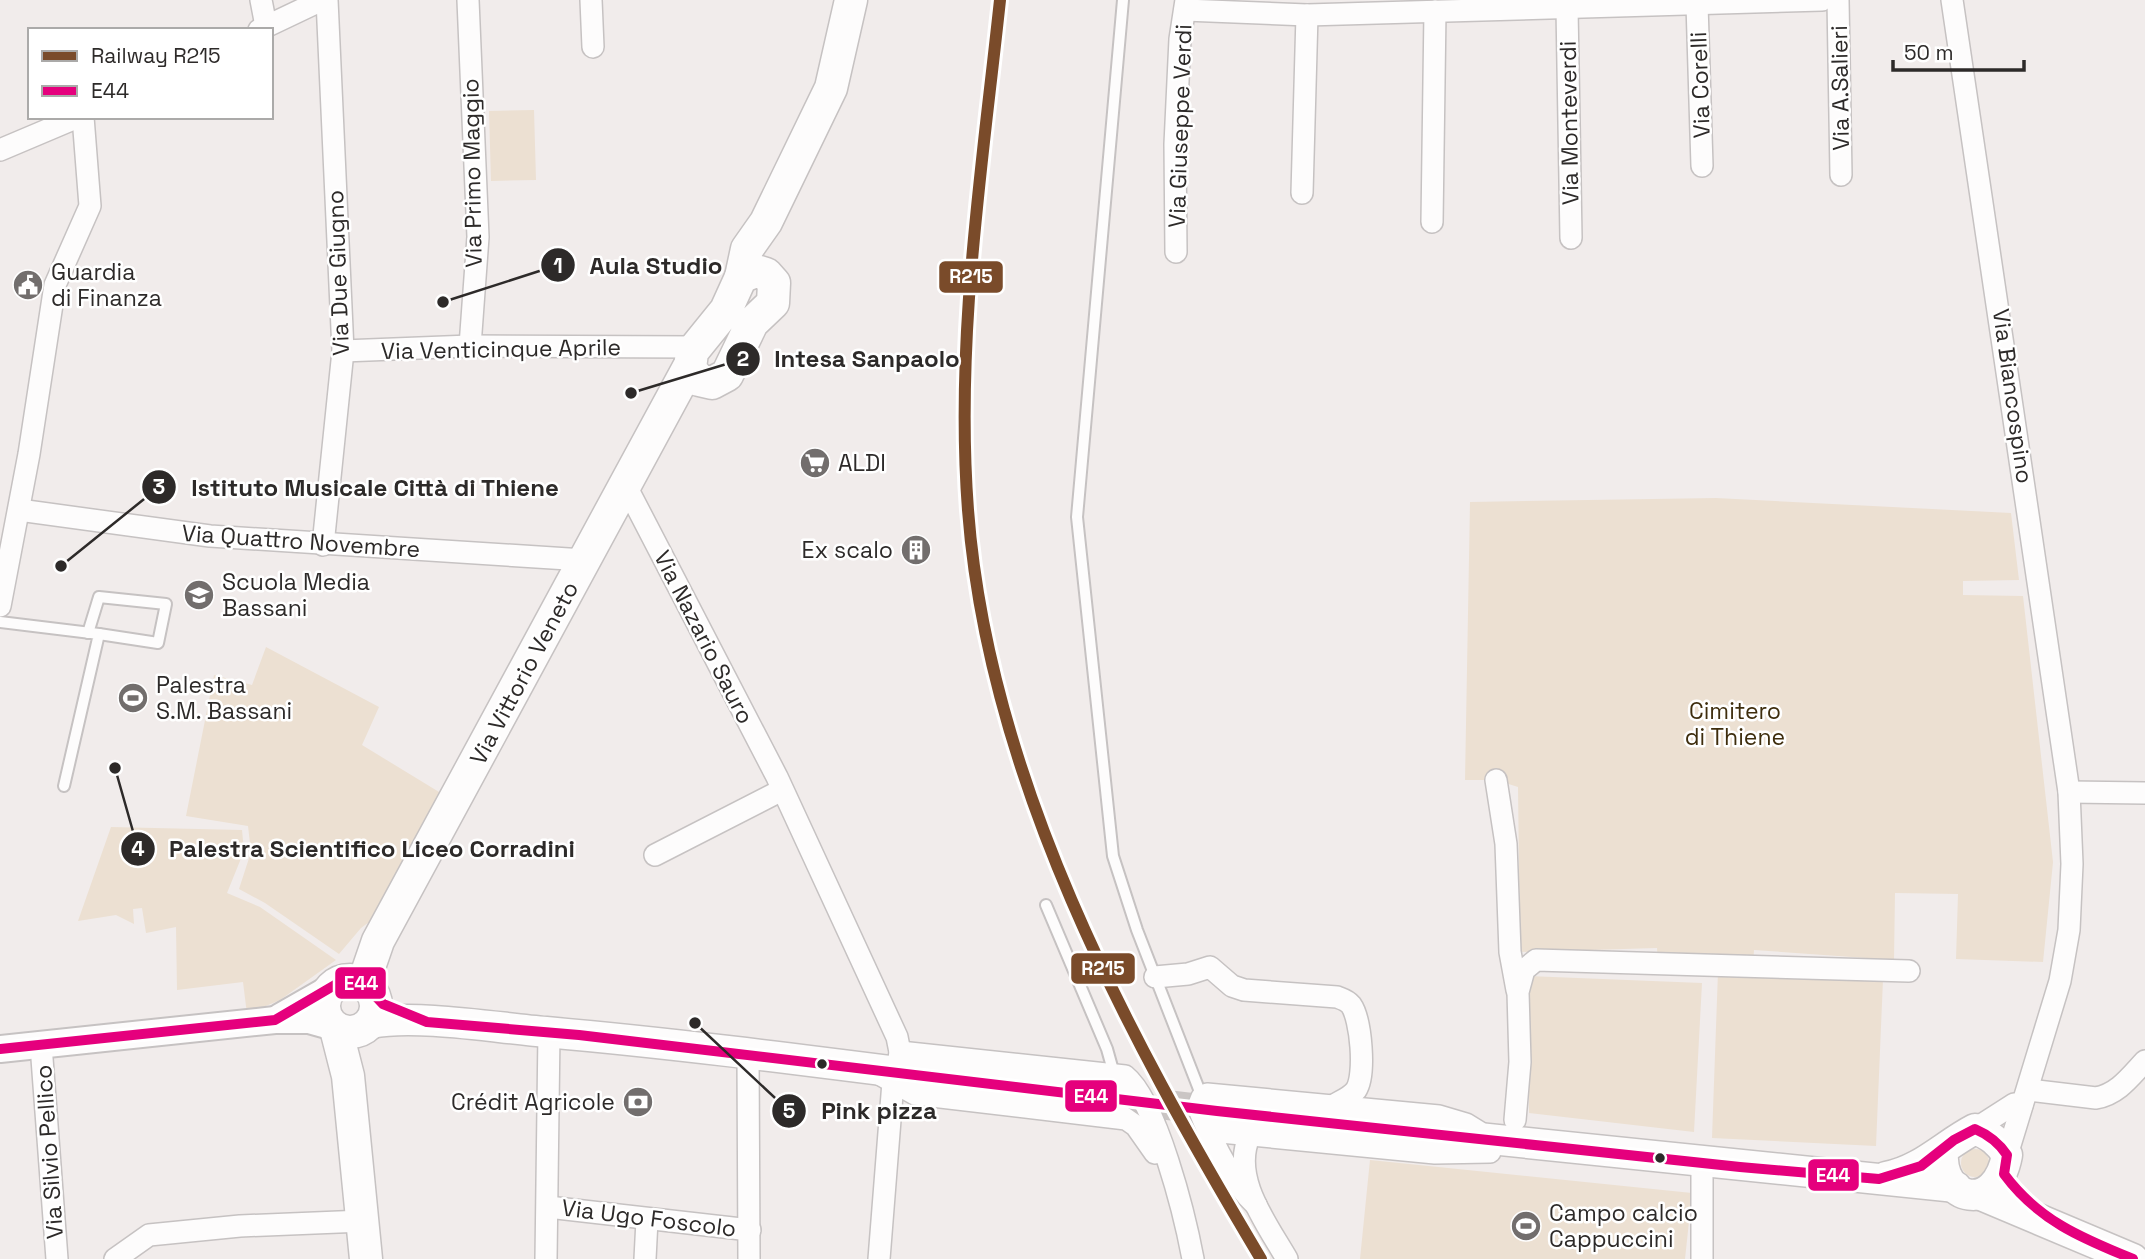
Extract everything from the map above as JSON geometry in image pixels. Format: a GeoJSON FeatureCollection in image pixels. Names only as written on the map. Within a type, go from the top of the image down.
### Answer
{"type":"FeatureCollection","features":[{"type":"Feature","properties":{"kind":"main road","name":"Via Vittorio Veneto"},"geometry":{"type":"LineString","coordinates":[[697,364],[727,375],[751,323],[773,303],[776,288],[755,277],[747,249],[766,222],[831,88],[851,0]]}},
{"type":"Feature","properties":{"kind":"main road","name":"Via Vittorio Veneto"},"geometry":{"type":"LineString","coordinates":[[348,1076],[357,1041],[360,1001],[379,941],[668,405],[697,364],[726,310],[755,277]]}},
{"type":"Feature","properties":{"kind":"main road"},"geometry":{"type":"LineString","coordinates":[[335,1028],[352,1033],[360,1001],[427,1022],[549,1032],[891,1069],[1125,1098]]}},
{"type":"Feature","properties":{"kind":"main road","name":"Via Vittorio Veneto"},"geometry":{"type":"LineString","coordinates":[[335,1028],[348,1076],[366,1259]]}},
{"type":"Feature","properties":{"kind":"main road"},"geometry":{"type":"LineString","coordinates":[[1209,1113],[1490,1140],[1520,1132],[1702,1163],[1879,1179],[1968,1191],[1994,1188],[2005,1165]]}},
{"type":"Feature","properties":{"kind":"main road"},"geometry":{"type":"LineString","coordinates":[[1879,1179],[1921,1166],[1954,1140],[1975,1129],[1994,1139],[2021,1200],[2044,1220],[2099,1252],[2133,1259]]}},
{"type":"Feature","properties":{"kind":"main road"},"geometry":{"type":"LineString","coordinates":[[1943,1151],[1944,1172],[1968,1191],[2015,1212],[2044,1220]]}},
{"type":"Feature","properties":{"kind":"street"},"geometry":{"type":"LineString","coordinates":[[261,0],[263,28],[324,0]]}},
{"type":"Feature","properties":{"kind":"street","name":"Via Due Giugno"},"geometry":{"type":"LineString","coordinates":[[323,545],[343,351],[324,0]]}},
{"type":"Feature","properties":{"kind":"street","name":"Via Primo Maggio"},"geometry":{"type":"LineString","coordinates":[[468,0],[478,237],[470,346]]}},
{"type":"Feature","properties":{"kind":"street"},"geometry":{"type":"LineString","coordinates":[[591,0],[593,47]]}},
{"type":"Feature","properties":{"kind":"street"},"geometry":{"type":"LineString","coordinates":[[1186,5],[1307,15],[1567,8],[1662,2],[1697,4],[1822,0]]}},
{"type":"Feature","properties":{"kind":"street","name":"Via A.Salieri"},"geometry":{"type":"LineString","coordinates":[[1838,0],[1841,175]]}},
{"type":"Feature","properties":{"kind":"street","name":"Via Biancospino"},"geometry":{"type":"LineString","coordinates":[[1952,0],[2069,792],[2072,864],[2069,930],[2060,981],[2005,1165]]}},
{"type":"Feature","properties":{"kind":"street","name":"Via Corelli"},"geometry":{"type":"LineString","coordinates":[[1697,4],[1702,166]]}},
{"type":"Feature","properties":{"kind":"street","name":"Via Giuseppe Verdi"},"geometry":{"type":"LineString","coordinates":[[1176,251],[1175,145],[1180,39],[1186,5]]}},
{"type":"Feature","properties":{"kind":"street","name":"Via Monteverdi"},"geometry":{"type":"LineString","coordinates":[[1567,8],[1570,238]]}},
{"type":"Feature","properties":{"kind":"street"},"geometry":{"type":"LineString","coordinates":[[1432,222],[1435,11]]}},
{"type":"Feature","properties":{"kind":"street"},"geometry":{"type":"LineString","coordinates":[[1302,193],[1307,15]]}},
{"type":"Feature","properties":{"kind":"street"},"geometry":{"type":"LineString","coordinates":[[0,150],[75,119]]}},
{"type":"Feature","properties":{"kind":"street"},"geometry":{"type":"LineString","coordinates":[[0,606],[19,510],[55,285],[90,205],[80,119]]}},
{"type":"Feature","properties":{"kind":"street","name":"Via Venticinque Aprile"},"geometry":{"type":"LineString","coordinates":[[343,351],[470,346],[659,348],[697,364]]}},
{"type":"Feature","properties":{"kind":"street","name":"Via Nazario Sauro"},"geometry":{"type":"LineString","coordinates":[[625,484],[782,790],[897,1037],[891,1069]]}},
{"type":"Feature","properties":{"kind":"street","name":"Via Quattro Novembre"},"geometry":{"type":"LineString","coordinates":[[19,510],[159,530],[323,545],[584,560]]}},
{"type":"Feature","properties":{"kind":"street"},"geometry":{"type":"LineString","coordinates":[[1209,1113],[1250,1135],[1435,1153],[1471,1150],[1495,1153],[1520,1132],[1518,992],[1510,952],[1506,844],[1496,780]]}},
{"type":"Feature","properties":{"kind":"street"},"geometry":{"type":"LineString","coordinates":[[655,855],[782,790]]}},
{"type":"Feature","properties":{"kind":"street"},"geometry":{"type":"LineString","coordinates":[[2069,792],[2145,793]]}},
{"type":"Feature","properties":{"kind":"street"},"geometry":{"type":"LineString","coordinates":[[1518,992],[1524,970],[1536,960],[1909,971]]}},
{"type":"Feature","properties":{"kind":"street"},"geometry":{"type":"LineString","coordinates":[[1155,977],[1188,974],[1210,967],[1232,986],[1244,990],[1337,997],[1347,1001],[1353,1007],[1360,1040],[1360,1082],[1355,1093],[1334,1105]]}},
{"type":"Feature","properties":{"kind":"street"},"geometry":{"type":"LineString","coordinates":[[275,1020],[360,1001]]}},
{"type":"Feature","properties":{"kind":"street"},"geometry":{"type":"LineString","coordinates":[[0,1049],[275,1020],[309,1020],[335,1028]]}},
{"type":"Feature","properties":{"kind":"street"},"geometry":{"type":"LineString","coordinates":[[546,1259],[549,1032]]}},
{"type":"Feature","properties":{"kind":"street","name":"Via Silvio Pellico"},"geometry":{"type":"LineString","coordinates":[[41,1045],[57,1259]]}},
{"type":"Feature","properties":{"kind":"street"},"geometry":{"type":"LineString","coordinates":[[748,1055],[749,1259]]}},
{"type":"Feature","properties":{"kind":"street"},"geometry":{"type":"LineString","coordinates":[[1975,1129],[2025,1098],[2105,1097],[2116,1091],[2145,1062]]}},
{"type":"Feature","properties":{"kind":"street"},"geometry":{"type":"LineString","coordinates":[[879,1259],[891,1069]]}},
{"type":"Feature","properties":{"kind":"street"},"geometry":{"type":"LineString","coordinates":[[1287,1259],[1256,1205],[1243,1190],[1209,1113],[1212,1093],[1439,1116],[1466,1124],[1490,1140]]}},
{"type":"Feature","properties":{"kind":"street"},"geometry":{"type":"LineString","coordinates":[[1125,1098],[1165,1154],[1187,1227],[1193,1259]]}},
{"type":"Feature","properties":{"kind":"street"},"geometry":{"type":"LineString","coordinates":[[1250,1135],[1243,1154],[1256,1205]]}},
{"type":"Feature","properties":{"kind":"street"},"geometry":{"type":"LineString","coordinates":[[1702,1163],[1702,1259]]}},
{"type":"Feature","properties":{"kind":"street","name":"Via Ugo Foscolo"},"geometry":{"type":"LineString","coordinates":[[548,1207],[750,1230]]}},
{"type":"Feature","properties":{"kind":"street"},"geometry":{"type":"LineString","coordinates":[[645,1259],[648,1220]]}},
{"type":"Feature","properties":{"kind":"street"},"geometry":{"type":"LineString","coordinates":[[116,1259],[149,1235],[229,1227],[363,1221]]}},
{"type":"Feature","properties":{"kind":"lane"},"geometry":{"type":"LineString","coordinates":[[1123,0],[1077,517],[1113,856],[1155,977],[1209,1113]]}},
{"type":"Feature","properties":{"kind":"lane"},"geometry":{"type":"LineString","coordinates":[[0,622],[94,634],[158,643],[166,604],[99,597],[94,634],[64,786]]}},
{"type":"Feature","properties":{"kind":"lane"},"geometry":{"type":"LineString","coordinates":[[1046,905],[1125,1098]]}},
{"type":"Feature","properties":{"kind":"green space"},"geometry":{"type":"Polygon","coordinates":[[[534,110],[536,180],[491,181],[489,111],[534,110]]]}},
{"type":"Feature","properties":{"kind":"green space","name":"Cimitero di Thiene"},"geometry":{"type":"Polygon","coordinates":[[[1716,498],[2011,513],[2019,580],[1963,581],[1963,595],[2023,596],[2053,862],[2043,962],[1956,959],[1958,894],[1895,893],[1894,960],[1754,950],[1753,965],[1658,963],[1657,948],[1520,952],[1518,787],[1496,780],[1465,780],[1470,502],[1716,498]]]}},
{"type":"Feature","properties":{"kind":"green space"},"geometry":{"type":"Polygon","coordinates":[[[266,647],[379,707],[362,745],[444,795],[376,917],[361,928],[339,954],[265,903],[239,889],[251,852],[248,826],[186,816],[214,675],[252,685],[266,647]]]}},
{"type":"Feature","properties":{"kind":"green space"},"geometry":{"type":"Polygon","coordinates":[[[111,827],[242,830],[244,851],[227,893],[260,907],[336,960],[280,1000],[247,1014],[243,982],[177,990],[176,927],[146,933],[142,908],[133,909],[134,924],[116,915],[78,921],[111,827]]]}},
{"type":"Feature","properties":{"kind":"green space"},"geometry":{"type":"Polygon","coordinates":[[[1718,972],[1883,979],[1876,1146],[1712,1138],[1718,972]]]}},
{"type":"Feature","properties":{"kind":"green space"},"geometry":{"type":"Polygon","coordinates":[[[1528,976],[1702,983],[1694,1132],[1529,1113],[1528,976]]]}},
{"type":"Feature","properties":{"kind":"green space"},"geometry":{"type":"Polygon","coordinates":[[[1975,1149],[1985,1153],[1989,1163],[1985,1173],[1975,1177],[1965,1173],[1961,1163],[1965,1153],[1975,1149]]]}},
{"type":"Feature","properties":{"kind":"green space","name":"Campo calcio Cappuccini"},"geometry":{"type":"Polygon","coordinates":[[[1370,1160],[1692,1193],[1685,1259],[1360,1259],[1370,1160]]]}},
{"type":"Feature","properties":{"kind":"tunnel"},"geometry":{"type":"LineString","coordinates":[[1117,1099],[1217,1111]]}},
{"type":"Feature","properties":{"kind":"rail line","name":"R215"},"geometry":{"type":"LineString","coordinates":[[1000,0],[972,255],[965,382],[968,510],[981,610],[1003,708],[1034,805],[1071,900],[1114,993],[1161,1084],[1261,1259]]}},
{"type":"Feature","properties":{"kind":"transit line","name":"E44"},"geometry":{"type":"LineString","coordinates":[[0,1049],[275,1020],[340,982],[353,980],[365,985],[383,1004],[427,1022],[579,1035],[1217,1111],[1740,1167],[1879,1179],[1921,1166],[1954,1140],[1975,1129],[1993,1140],[2007,1155],[2004,1174],[2031,1204],[2078,1235],[2133,1259]]}},
{"type":"Feature","properties":{"kind":"place","name":"Guardia di Finanza"},"geometry":{"type":"Point","coordinates":[28,285]}},
{"type":"Feature","properties":{"kind":"place","name":"Aula Studio"},"geometry":{"type":"Point","coordinates":[443,302]}},
{"type":"Feature","properties":{"kind":"place","name":"Intesa Sanpaolo"},"geometry":{"type":"Point","coordinates":[631,393]}},
{"type":"Feature","properties":{"kind":"place","name":"ALDI"},"geometry":{"type":"Point","coordinates":[815,463]}},
{"type":"Feature","properties":{"kind":"place","name":"Ex scalo"},"geometry":{"type":"Point","coordinates":[916,550]}},
{"type":"Feature","properties":{"kind":"place","name":"Istituto Musicale Città di Thiene"},"geometry":{"type":"Point","coordinates":[61,566]}},
{"type":"Feature","properties":{"kind":"place","name":"Scuola Media Bassani"},"geometry":{"type":"Point","coordinates":[199,595]}},
{"type":"Feature","properties":{"kind":"place","name":"Palestra S.M. Bassani"},"geometry":{"type":"Point","coordinates":[133,698]}},
{"type":"Feature","properties":{"kind":"place","name":"Palestra Scientifico Liceo Corradini"},"geometry":{"type":"Point","coordinates":[115,768]}},
{"type":"Feature","properties":{"kind":"place","name":"Pink pizza"},"geometry":{"type":"Point","coordinates":[695,1023]}},
{"type":"Feature","properties":{"kind":"place","name":"Crédit Agricole"},"geometry":{"type":"Point","coordinates":[638,1102]}},
{"type":"Feature","properties":{"kind":"place","name":"Campo calcio Cappuccini"},"geometry":{"type":"Point","coordinates":[1526,1226]}}]}
